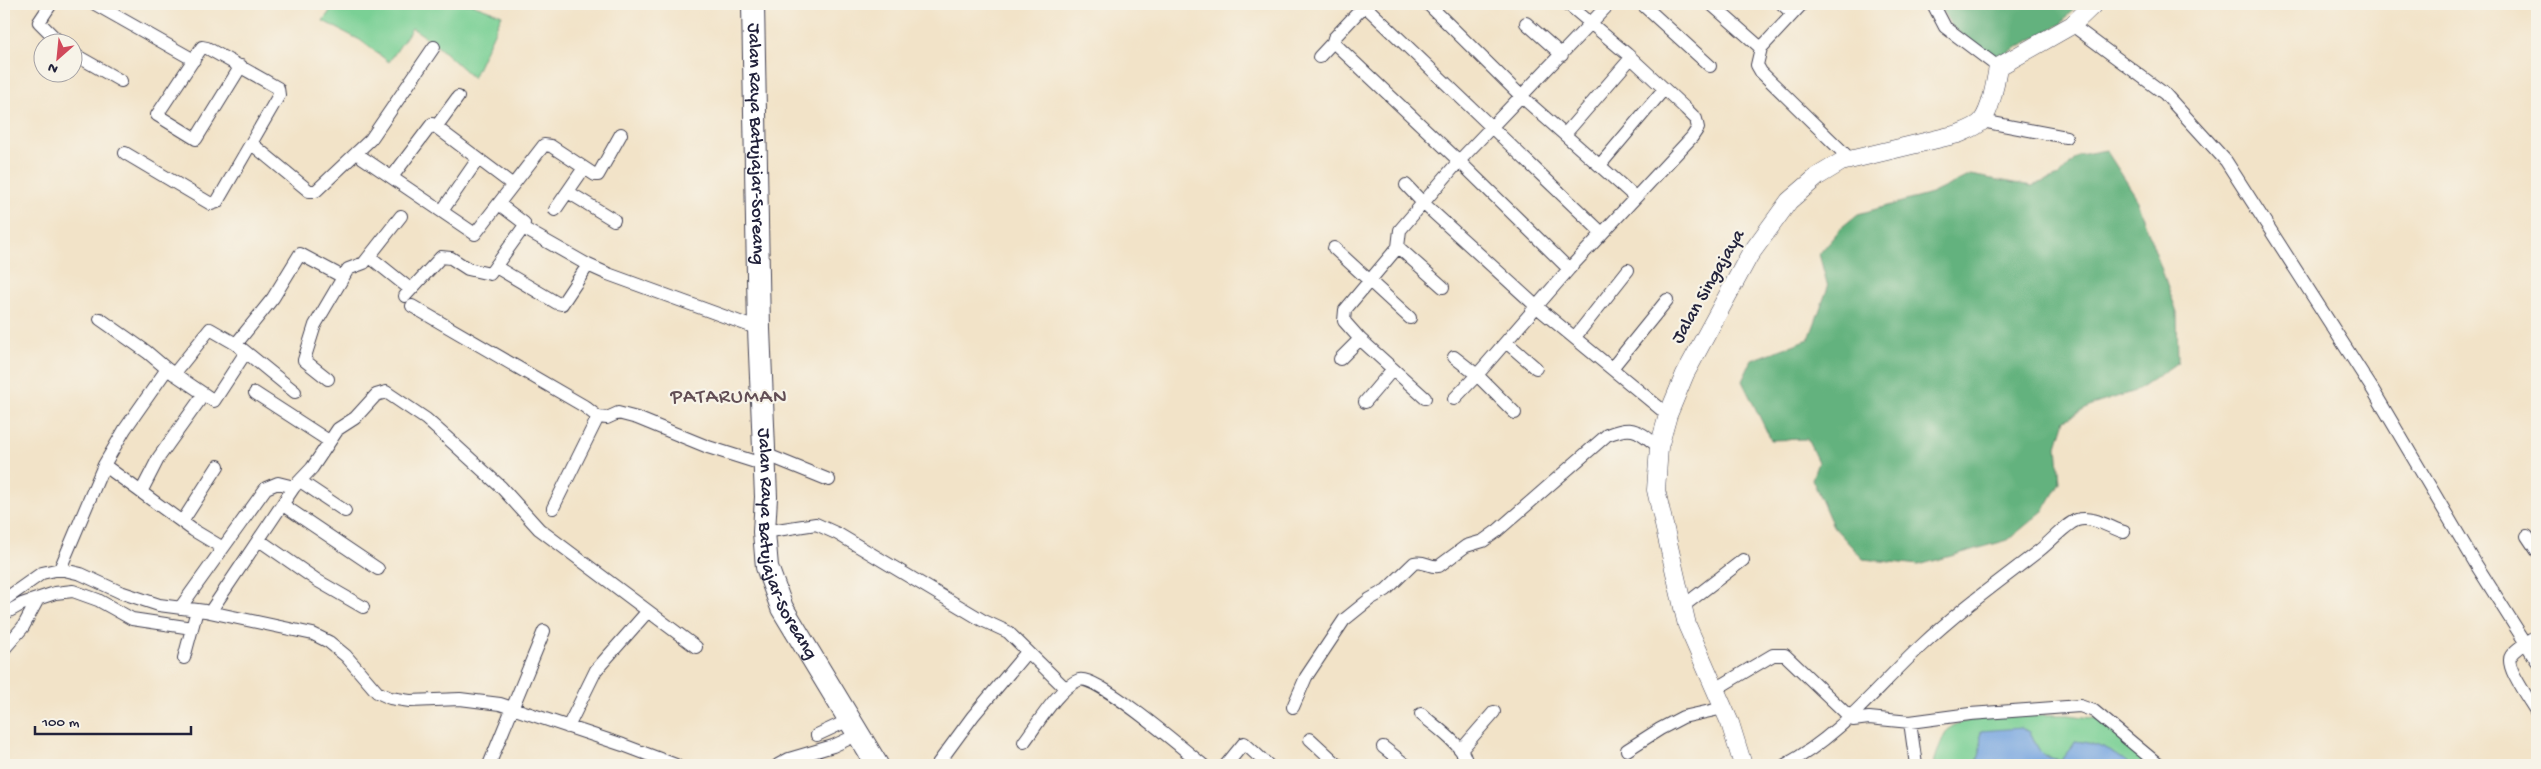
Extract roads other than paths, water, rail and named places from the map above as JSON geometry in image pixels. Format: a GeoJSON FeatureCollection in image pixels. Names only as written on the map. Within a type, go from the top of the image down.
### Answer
{"type":"FeatureCollection","features":[{"type":"Feature","properties":{"kind":"highway","name":"Jalan Raya Batujajar-Soreang"},"geometry":{"type":"LineString","coordinates":[[753,4],[759,330],[765,460],[764,532],[768,572],[782,608],[878,765]]}},
{"type":"Feature","properties":{"kind":"street"},"geometry":{"type":"LineString","coordinates":[[48,32],[38,22],[51,4]]}},
{"type":"Feature","properties":{"kind":"street"},"geometry":{"type":"LineString","coordinates":[[95,4],[194,60]]}},
{"type":"Feature","properties":{"kind":"street"},"geometry":{"type":"LineString","coordinates":[[1319,57],[1364,4],[1491,129],[1602,233]]}},
{"type":"Feature","properties":{"kind":"street"},"geometry":{"type":"LineString","coordinates":[[1428,4],[1522,97],[1635,197]]}},
{"type":"Feature","properties":{"kind":"street"},"geometry":{"type":"LineString","coordinates":[[1454,399],[1537,307],[1568,269],[1692,137],[1698,128],[1696,119],[1632,58],[1568,4]]}},
{"type":"Feature","properties":{"kind":"street"},"geometry":{"type":"LineString","coordinates":[[1425,398],[1360,339],[1344,321],[1345,310],[1398,247],[1400,230],[1459,161],[1609,4]]}},
{"type":"Feature","properties":{"kind":"street"},"geometry":{"type":"LineString","coordinates":[[1642,4],[1710,66]]}},
{"type":"Feature","properties":{"kind":"street"},"geometry":{"type":"LineString","coordinates":[[1711,4],[1761,48]]}},
{"type":"Feature","properties":{"kind":"street"},"geometry":{"type":"LineString","coordinates":[[1782,4],[1792,13]]}},
{"type":"Feature","properties":{"kind":"street"},"geometry":{"type":"LineString","coordinates":[[1802,4],[1761,48],[1757,59],[1758,68],[1850,159]]}},
{"type":"Feature","properties":{"kind":"street"},"geometry":{"type":"LineString","coordinates":[[1933,4],[1945,27],[1998,68]]}},
{"type":"Feature","properties":{"kind":"street"},"geometry":{"type":"LineString","coordinates":[[2066,137],[1982,120],[1994,90],[1998,68],[2072,25],[2094,4]]}},
{"type":"Feature","properties":{"kind":"street"},"geometry":{"type":"LineString","coordinates":[[1526,23],[1562,55]]}},
{"type":"Feature","properties":{"kind":"street"},"geometry":{"type":"LineString","coordinates":[[2072,25],[2165,94],[2226,161],[2373,390],[2477,566],[2532,640],[2537,661]]}},
{"type":"Feature","properties":{"kind":"street"},"geometry":{"type":"LineString","coordinates":[[1333,42],[1459,161],[1568,269]]}},
{"type":"Feature","properties":{"kind":"street"},"geometry":{"type":"LineString","coordinates":[[126,153],[211,204],[217,202],[252,144],[279,91],[278,88],[241,66],[202,47],[157,115],[196,139],[241,66]]}},
{"type":"Feature","properties":{"kind":"street"},"geometry":{"type":"LineString","coordinates":[[252,144],[312,192],[316,191],[371,139],[434,47]]}},
{"type":"Feature","properties":{"kind":"street"},"geometry":{"type":"LineString","coordinates":[[1565,134],[1632,58]]}},
{"type":"Feature","properties":{"kind":"street"},"geometry":{"type":"LineString","coordinates":[[82,59],[121,81]]}},
{"type":"Feature","properties":{"kind":"street"},"geometry":{"type":"LineString","coordinates":[[1600,165],[1664,89]]}},
{"type":"Feature","properties":{"kind":"street"},"geometry":{"type":"LineString","coordinates":[[436,127],[458,97]]}},
{"type":"Feature","properties":{"kind":"street","name":"Jalan Singajaya"},"geometry":{"type":"LineString","coordinates":[[1743,765],[1724,708],[1714,690],[1687,626],[1656,490],[1659,447],[1668,415],[1689,365],[1749,256],[1789,201],[1818,176],[1841,162],[1958,134],[1982,120]]}},
{"type":"Feature","properties":{"kind":"street"},"geometry":{"type":"LineString","coordinates":[[392,177],[429,125],[432,124],[513,185]]}},
{"type":"Feature","properties":{"kind":"street"},"geometry":{"type":"LineString","coordinates":[[357,152],[475,234],[544,145],[551,146],[598,175],[621,134]]}},
{"type":"Feature","properties":{"kind":"street"},"geometry":{"type":"LineString","coordinates":[[442,211],[478,159]]}},
{"type":"Feature","properties":{"kind":"street"},"geometry":{"type":"LineString","coordinates":[[555,210],[584,168]]}},
{"type":"Feature","properties":{"kind":"street"},"geometry":{"type":"LineString","coordinates":[[1406,185],[1423,203],[1537,307],[1668,415]]}},
{"type":"Feature","properties":{"kind":"street"},"geometry":{"type":"LineString","coordinates":[[568,192],[614,220]]}},
{"type":"Feature","properties":{"kind":"street"},"geometry":{"type":"LineString","coordinates":[[370,257],[407,292],[441,257],[451,258],[468,269],[490,274],[523,228],[524,223],[499,204]]}},
{"type":"Feature","properties":{"kind":"street"},"geometry":{"type":"LineString","coordinates":[[328,379],[304,360],[316,325],[348,270],[362,266],[401,216]]}},
{"type":"Feature","properties":{"kind":"street"},"geometry":{"type":"LineString","coordinates":[[523,228],[588,265],[759,330]]}},
{"type":"Feature","properties":{"kind":"street"},"geometry":{"type":"LineString","coordinates":[[1398,247],[1443,287]]}},
{"type":"Feature","properties":{"kind":"street"},"geometry":{"type":"LineString","coordinates":[[1334,248],[1410,318]]}},
{"type":"Feature","properties":{"kind":"street"},"geometry":{"type":"LineString","coordinates":[[236,344],[273,298],[300,254],[343,277]]}},
{"type":"Feature","properties":{"kind":"street"},"geometry":{"type":"LineString","coordinates":[[496,267],[557,303],[562,304],[588,265]]}},
{"type":"Feature","properties":{"kind":"street"},"geometry":{"type":"LineString","coordinates":[[1575,337],[1628,270]]}},
{"type":"Feature","properties":{"kind":"street"},"geometry":{"type":"LineString","coordinates":[[1612,368],[1667,300]]}},
{"type":"Feature","properties":{"kind":"street"},"geometry":{"type":"LineString","coordinates":[[412,306],[584,406],[598,417],[607,418],[618,413],[637,418],[708,447],[765,460],[829,480]]}},
{"type":"Feature","properties":{"kind":"street"},"geometry":{"type":"LineString","coordinates":[[100,320],[214,401],[246,352]]}},
{"type":"Feature","properties":{"kind":"street"},"geometry":{"type":"LineString","coordinates":[[60,568],[104,465],[124,429],[171,372],[210,329],[236,344],[296,392]]}},
{"type":"Feature","properties":{"kind":"street"},"geometry":{"type":"LineString","coordinates":[[1340,358],[1360,339]]}},
{"type":"Feature","properties":{"kind":"street"},"geometry":{"type":"LineString","coordinates":[[1506,342],[1536,368]]}},
{"type":"Feature","properties":{"kind":"street"},"geometry":{"type":"LineString","coordinates":[[1454,357],[1477,375],[1515,413]]}},
{"type":"Feature","properties":{"kind":"street"},"geometry":{"type":"LineString","coordinates":[[1365,402],[1394,368]]}},
{"type":"Feature","properties":{"kind":"street"},"geometry":{"type":"LineString","coordinates":[[210,612],[283,504],[297,484],[312,468],[338,429],[355,418],[376,395],[386,392],[426,419],[501,487],[539,528],[696,647]]}},
{"type":"Feature","properties":{"kind":"street"},"geometry":{"type":"LineString","coordinates":[[255,393],[329,441]]}},
{"type":"Feature","properties":{"kind":"street"},"geometry":{"type":"LineString","coordinates":[[141,492],[159,457],[204,394]]}},
{"type":"Feature","properties":{"kind":"street"},"geometry":{"type":"LineString","coordinates":[[553,508],[598,417]]}},
{"type":"Feature","properties":{"kind":"street"},"geometry":{"type":"LineString","coordinates":[[1294,707],[1306,677],[1344,620],[1370,599],[1386,590],[1414,563],[1420,561],[1435,567],[1440,566],[1466,546],[1490,536],[1608,435],[1622,430],[1636,430],[1659,447]]}},
{"type":"Feature","properties":{"kind":"street"},"geometry":{"type":"LineString","coordinates":[[104,465],[182,522],[223,548]]}},
{"type":"Feature","properties":{"kind":"street"},"geometry":{"type":"LineString","coordinates":[[182,522],[218,466]]}},
{"type":"Feature","properties":{"kind":"street"},"geometry":{"type":"LineString","coordinates":[[180,608],[266,488],[278,483],[297,484],[346,510]]}},
{"type":"Feature","properties":{"kind":"street"},"geometry":{"type":"LineString","coordinates":[[283,504],[378,570]]}},
{"type":"Feature","properties":{"kind":"street"},"geometry":{"type":"LineString","coordinates":[[1785,765],[1850,718],[1922,645],[1988,589],[2051,542],[2069,524],[2078,520],[2088,519],[2124,532]]}},
{"type":"Feature","properties":{"kind":"street"},"geometry":{"type":"LineString","coordinates":[[764,532],[816,524],[838,534],[982,620],[1002,628],[1065,688]]}},
{"type":"Feature","properties":{"kind":"street"},"geometry":{"type":"LineString","coordinates":[[2527,536],[2537,551]]}},
{"type":"Feature","properties":{"kind":"street"},"geometry":{"type":"LineString","coordinates":[[259,540],[318,581],[363,607]]}},
{"type":"Feature","properties":{"kind":"street"},"geometry":{"type":"LineString","coordinates":[[1682,607],[1744,560]]}},
{"type":"Feature","properties":{"kind":"street"},"geometry":{"type":"LineString","coordinates":[[4,600],[42,573],[60,568],[81,574],[159,605],[210,612],[313,634],[335,647],[377,692],[390,698],[410,700],[479,700],[514,708],[676,765]]}},
{"type":"Feature","properties":{"kind":"street"},"geometry":{"type":"LineString","coordinates":[[4,614],[22,604],[55,593],[73,591],[98,600],[132,619],[192,628]]}},
{"type":"Feature","properties":{"kind":"street"},"geometry":{"type":"LineString","coordinates":[[132,619],[139,598]]}},
{"type":"Feature","properties":{"kind":"street"},"geometry":{"type":"LineString","coordinates":[[4,649],[23,627],[38,599]]}},
{"type":"Feature","properties":{"kind":"street"},"geometry":{"type":"LineString","coordinates":[[184,658],[197,610]]}},
{"type":"Feature","properties":{"kind":"street"},"geometry":{"type":"LineString","coordinates":[[568,727],[596,670],[648,611]]}},
{"type":"Feature","properties":{"kind":"street"},"geometry":{"type":"LineString","coordinates":[[489,765],[544,631]]}},
{"type":"Feature","properties":{"kind":"street"},"geometry":{"type":"LineString","coordinates":[[2532,640],[2511,655],[2509,662],[2537,713]]}},
{"type":"Feature","properties":{"kind":"street"},"geometry":{"type":"LineString","coordinates":[[937,765],[973,716],[1027,652]]}},
{"type":"Feature","properties":{"kind":"street"},"geometry":{"type":"LineString","coordinates":[[1714,690],[1773,655],[1785,655],[1800,666],[1850,718],[1910,722],[1970,714],[2080,706],[2094,711],[2159,765]]}},
{"type":"Feature","properties":{"kind":"street"},"geometry":{"type":"LineString","coordinates":[[1024,742],[1065,688],[1085,678],[1096,683],[1198,764]]}},
{"type":"Feature","properties":{"kind":"street"},"geometry":{"type":"LineString","coordinates":[[1627,750],[1660,728],[1683,717],[1724,708]]}},
{"type":"Feature","properties":{"kind":"street"},"geometry":{"type":"LineString","coordinates":[[1461,750],[1494,712]]}},
{"type":"Feature","properties":{"kind":"street"},"geometry":{"type":"LineString","coordinates":[[1421,714],[1461,750],[1467,757],[1466,765]]}},
{"type":"Feature","properties":{"kind":"street"},"geometry":{"type":"LineString","coordinates":[[1910,722],[1916,765]]}},
{"type":"Feature","properties":{"kind":"street"},"geometry":{"type":"LineString","coordinates":[[817,735],[854,727]]}},
{"type":"Feature","properties":{"kind":"street"},"geometry":{"type":"LineString","coordinates":[[778,765],[789,759],[833,746],[854,727]]}},
{"type":"Feature","properties":{"kind":"street"},"geometry":{"type":"LineString","coordinates":[[1310,740],[1338,765]]}},
{"type":"Feature","properties":{"kind":"street"},"geometry":{"type":"LineString","coordinates":[[1226,765],[1244,743],[1268,765]]}},
{"type":"Feature","properties":{"kind":"street"},"geometry":{"type":"LineString","coordinates":[[1383,747],[1406,765]]}},
{"type":"Feature","properties":{"kind":"water"},"geometry":{"type":"Polygon","coordinates":[[[2021,728],[2030,732],[2038,749],[2049,757],[2062,760],[2075,741],[2104,748],[2130,765],[1976,765],[1980,753],[1981,731],[2021,728]]]}},
{"type":"Feature","properties":{"kind":"district","name":"PATARUMAN"},"geometry":{"type":"Point","coordinates":[729,398]}}]}
